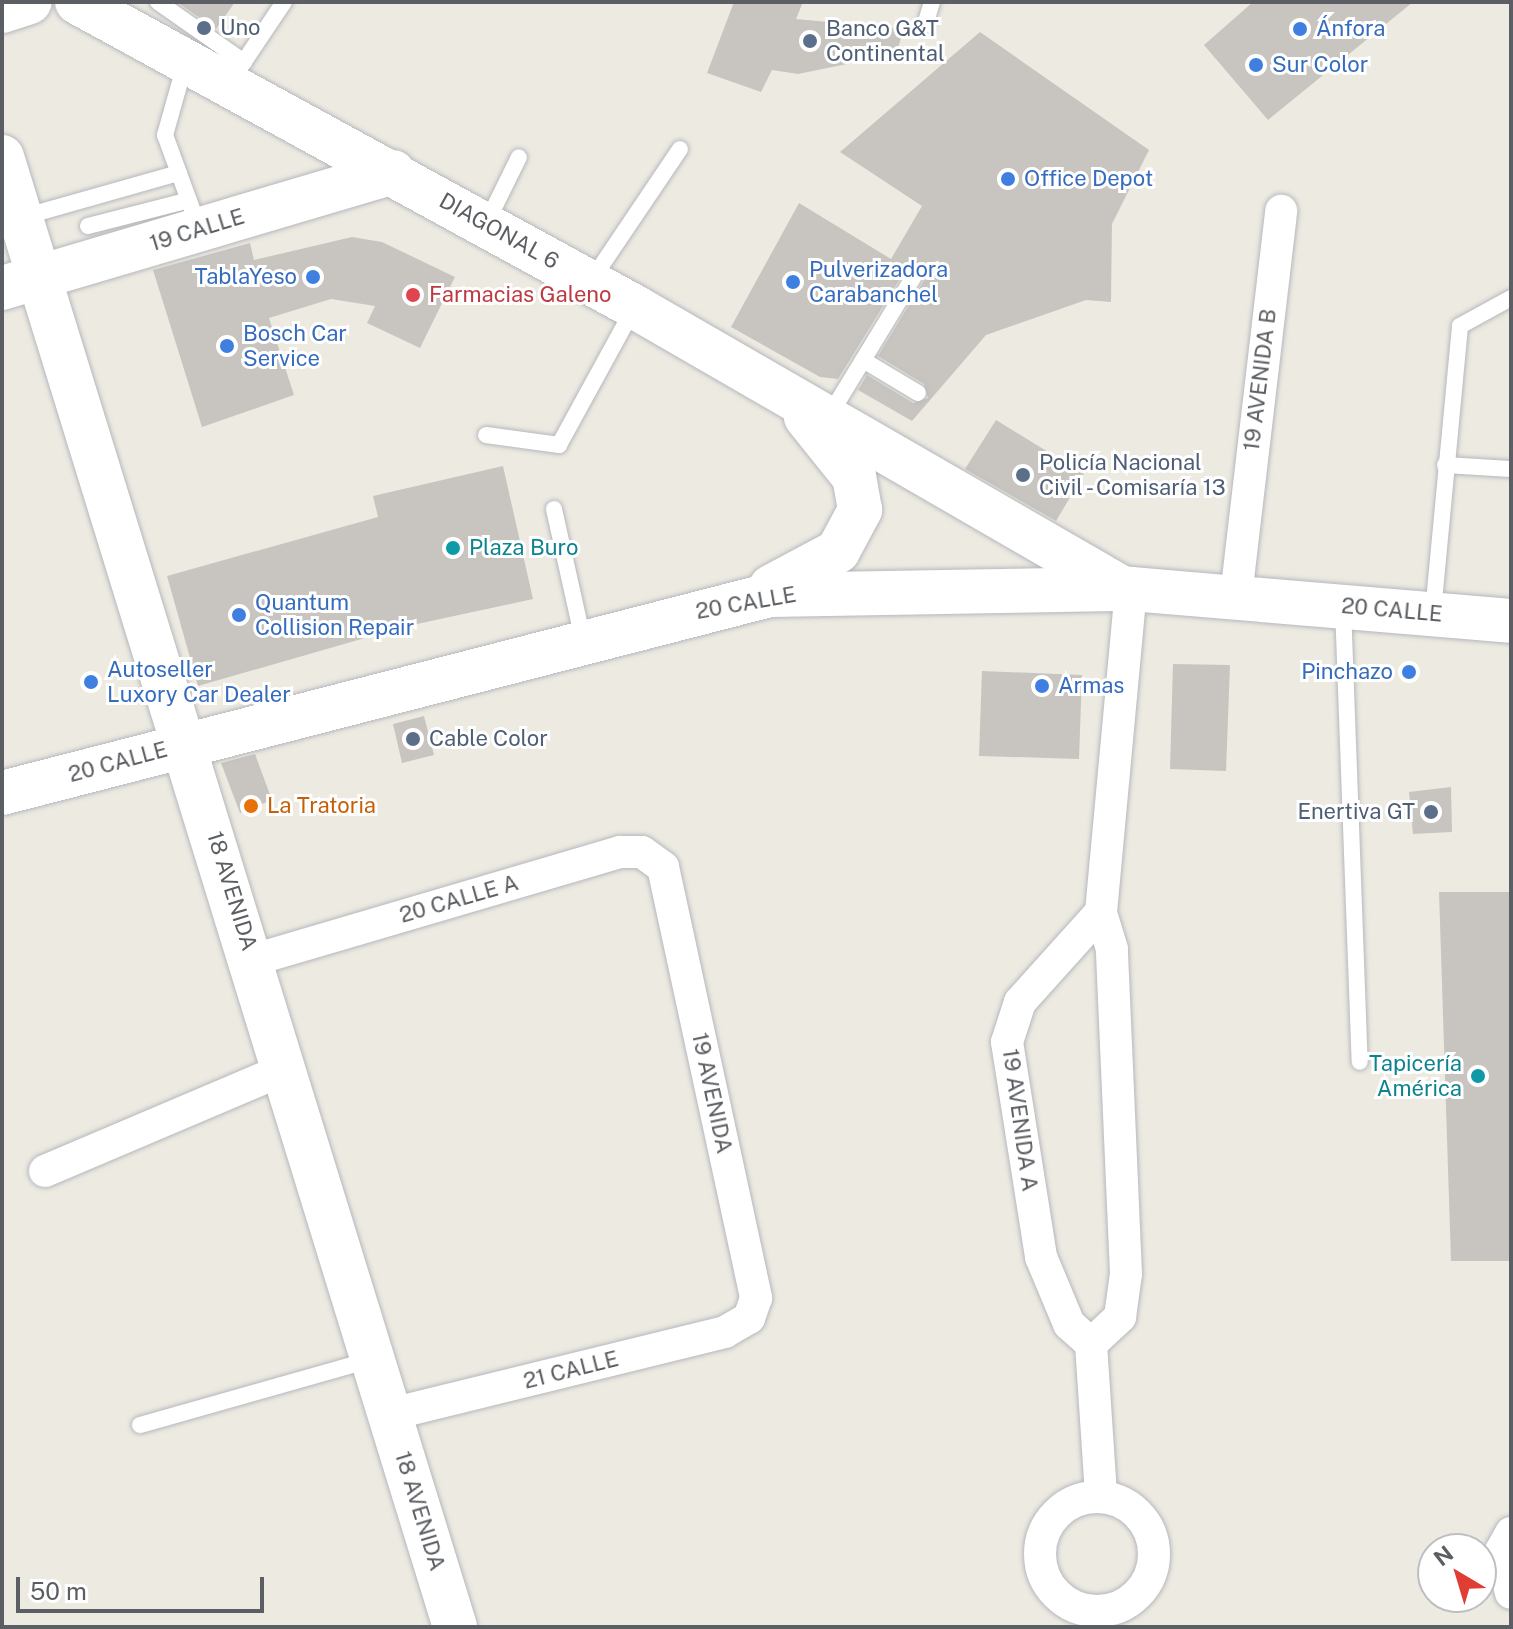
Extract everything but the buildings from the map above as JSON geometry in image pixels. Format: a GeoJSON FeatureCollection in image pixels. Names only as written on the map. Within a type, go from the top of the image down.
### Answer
{"type":"FeatureCollection","features":[{"type":"Feature","properties":{"kind":"main road"},"geometry":{"type":"LineString","coordinates":[[2,11],[30,2]]}},
{"type":"Feature","properties":{"kind":"main road"},"geometry":{"type":"LineString","coordinates":[[40,2],[98,10]]}},
{"type":"Feature","properties":{"kind":"main road","name":"DIAGONAL 6"},"geometry":{"type":"LineString","coordinates":[[98,10],[186,60],[237,73],[393,172],[762,378],[1128,589]]}},
{"type":"Feature","properties":{"kind":"main road","name":"18 AVENIDA"},"geometry":{"type":"LineString","coordinates":[[2,157],[21,217],[22,282],[188,743],[455,1627]]}},
{"type":"Feature","properties":{"kind":"main road","name":"19 CALLE"},"geometry":{"type":"LineString","coordinates":[[22,282],[92,243],[194,215],[393,172]]}},
{"type":"Feature","properties":{"kind":"main road"},"geometry":{"type":"LineString","coordinates":[[743,600],[824,562],[848,539],[860,510],[854,477],[832,443],[762,378]]}},
{"type":"Feature","properties":{"kind":"main road","name":"20 CALLE"},"geometry":{"type":"LineString","coordinates":[[2,793],[743,600],[1128,589],[1511,621]]}},
{"type":"Feature","properties":{"kind":"street","name":"19 AVENIDA B"},"geometry":{"type":"LineString","coordinates":[[1236,596],[1281,211]]}},
{"type":"Feature","properties":{"kind":"street"},"geometry":{"type":"LineString","coordinates":[[1101,1496],[1091,1344],[1120,1317],[1126,1274],[1112,949],[1101,912],[1128,589]]}},
{"type":"Feature","properties":{"kind":"street","name":"20 CALLE A"},"geometry":{"type":"LineString","coordinates":[[253,960],[620,852],[642,852],[663,867]]}},
{"type":"Feature","properties":{"kind":"street","name":"19 AVENIDA"},"geometry":{"type":"LineString","coordinates":[[663,867],[756,1298],[749,1318]]}},
{"type":"Feature","properties":{"kind":"street","name":"19 AVENIDA A"},"geometry":{"type":"LineString","coordinates":[[1091,1344],[1069,1324],[1041,1257],[1007,1042],[1020,1002],[1101,912]]}},
{"type":"Feature","properties":{"kind":"street"},"geometry":{"type":"LineString","coordinates":[[45,1171],[288,1068]]}},
{"type":"Feature","properties":{"kind":"street","name":"21 CALLE"},"geometry":{"type":"LineString","coordinates":[[391,1414],[725,1332],[749,1318]]}},
{"type":"Feature","properties":{"kind":"street"},"geometry":{"type":"LineString","coordinates":[[1506,1542],[1511,1593]]}},
{"type":"Feature","properties":{"kind":"lane"},"geometry":{"type":"LineString","coordinates":[[158,2],[237,73],[284,2]]}},
{"type":"Feature","properties":{"kind":"lane"},"geometry":{"type":"LineString","coordinates":[[925,25],[932,2]]}},
{"type":"Feature","properties":{"kind":"lane"},"geometry":{"type":"LineString","coordinates":[[186,60],[165,135],[194,215]]}},
{"type":"Feature","properties":{"kind":"lane"},"geometry":{"type":"LineString","coordinates":[[590,282],[680,149]]}},
{"type":"Feature","properties":{"kind":"lane"},"geometry":{"type":"LineString","coordinates":[[486,224],[519,157]]}},
{"type":"Feature","properties":{"kind":"lane"},"geometry":{"type":"LineString","coordinates":[[21,217],[179,173]]}},
{"type":"Feature","properties":{"kind":"lane"},"geometry":{"type":"LineString","coordinates":[[82,199],[92,243]]}},
{"type":"Feature","properties":{"kind":"lane"},"geometry":{"type":"LineString","coordinates":[[828,417],[916,273]]}},
{"type":"Feature","properties":{"kind":"lane"},"geometry":{"type":"LineString","coordinates":[[1433,614],[1460,326],[1511,298]]}},
{"type":"Feature","properties":{"kind":"lane"},"geometry":{"type":"LineString","coordinates":[[486,435],[559,445],[635,307]]}},
{"type":"Feature","properties":{"kind":"lane"},"geometry":{"type":"LineString","coordinates":[[863,360],[918,393]]}},
{"type":"Feature","properties":{"kind":"lane"},"geometry":{"type":"LineString","coordinates":[[1445,465],[1511,469]]}},
{"type":"Feature","properties":{"kind":"lane"},"geometry":{"type":"LineString","coordinates":[[554,509],[583,640]]}},
{"type":"Feature","properties":{"kind":"lane"},"geometry":{"type":"LineString","coordinates":[[1343,606],[1360,1062]]}},
{"type":"Feature","properties":{"kind":"lane"},"geometry":{"type":"LineString","coordinates":[[140,1425],[374,1359]]}},
{"type":"Feature","properties":{"kind":"place","name":"Uno"},"geometry":{"type":"Point","coordinates":[204,28]}},
{"type":"Feature","properties":{"kind":"place","name":"Ánfora"},"geometry":{"type":"Point","coordinates":[1300,29]}},
{"type":"Feature","properties":{"kind":"place","name":"Banco G&T Continental"},"geometry":{"type":"Point","coordinates":[810,41]}},
{"type":"Feature","properties":{"kind":"place","name":"Sur Color"},"geometry":{"type":"Point","coordinates":[1256,65]}},
{"type":"Feature","properties":{"kind":"place","name":"Office Depot"},"geometry":{"type":"Point","coordinates":[1008,179]}},
{"type":"Feature","properties":{"kind":"place","name":"TablaYeso"},"geometry":{"type":"Point","coordinates":[313,277]}},
{"type":"Feature","properties":{"kind":"place","name":"Pulverizadora Carabanchel"},"geometry":{"type":"Point","coordinates":[793,282]}},
{"type":"Feature","properties":{"kind":"place","name":"Farmacias Galeno"},"geometry":{"type":"Point","coordinates":[413,295]}},
{"type":"Feature","properties":{"kind":"place","name":"Bosch Car Service"},"geometry":{"type":"Point","coordinates":[227,346]}},
{"type":"Feature","properties":{"kind":"place","name":"Policía Nacional Civil - Comisaría 13"},"geometry":{"type":"Point","coordinates":[1023,475]}},
{"type":"Feature","properties":{"kind":"place","name":"Plaza Buro"},"geometry":{"type":"Point","coordinates":[453,548]}},
{"type":"Feature","properties":{"kind":"place","name":"Quantum Collision Repair"},"geometry":{"type":"Point","coordinates":[239,615]}},
{"type":"Feature","properties":{"kind":"place","name":"Pinchazo"},"geometry":{"type":"Point","coordinates":[1409,672]}},
{"type":"Feature","properties":{"kind":"place","name":"Autoseller Luxory Car Dealer"},"geometry":{"type":"Point","coordinates":[91,682]}},
{"type":"Feature","properties":{"kind":"place","name":"Armas"},"geometry":{"type":"Point","coordinates":[1042,686]}},
{"type":"Feature","properties":{"kind":"place","name":"Cable Color"},"geometry":{"type":"Point","coordinates":[413,739]}},
{"type":"Feature","properties":{"kind":"place","name":"La Tratoria"},"geometry":{"type":"Point","coordinates":[251,806]}},
{"type":"Feature","properties":{"kind":"place","name":"Enertiva GT"},"geometry":{"type":"Point","coordinates":[1431,812]}},
{"type":"Feature","properties":{"kind":"place","name":"Tapicería América"},"geometry":{"type":"Point","coordinates":[1478,1076]}}]}
